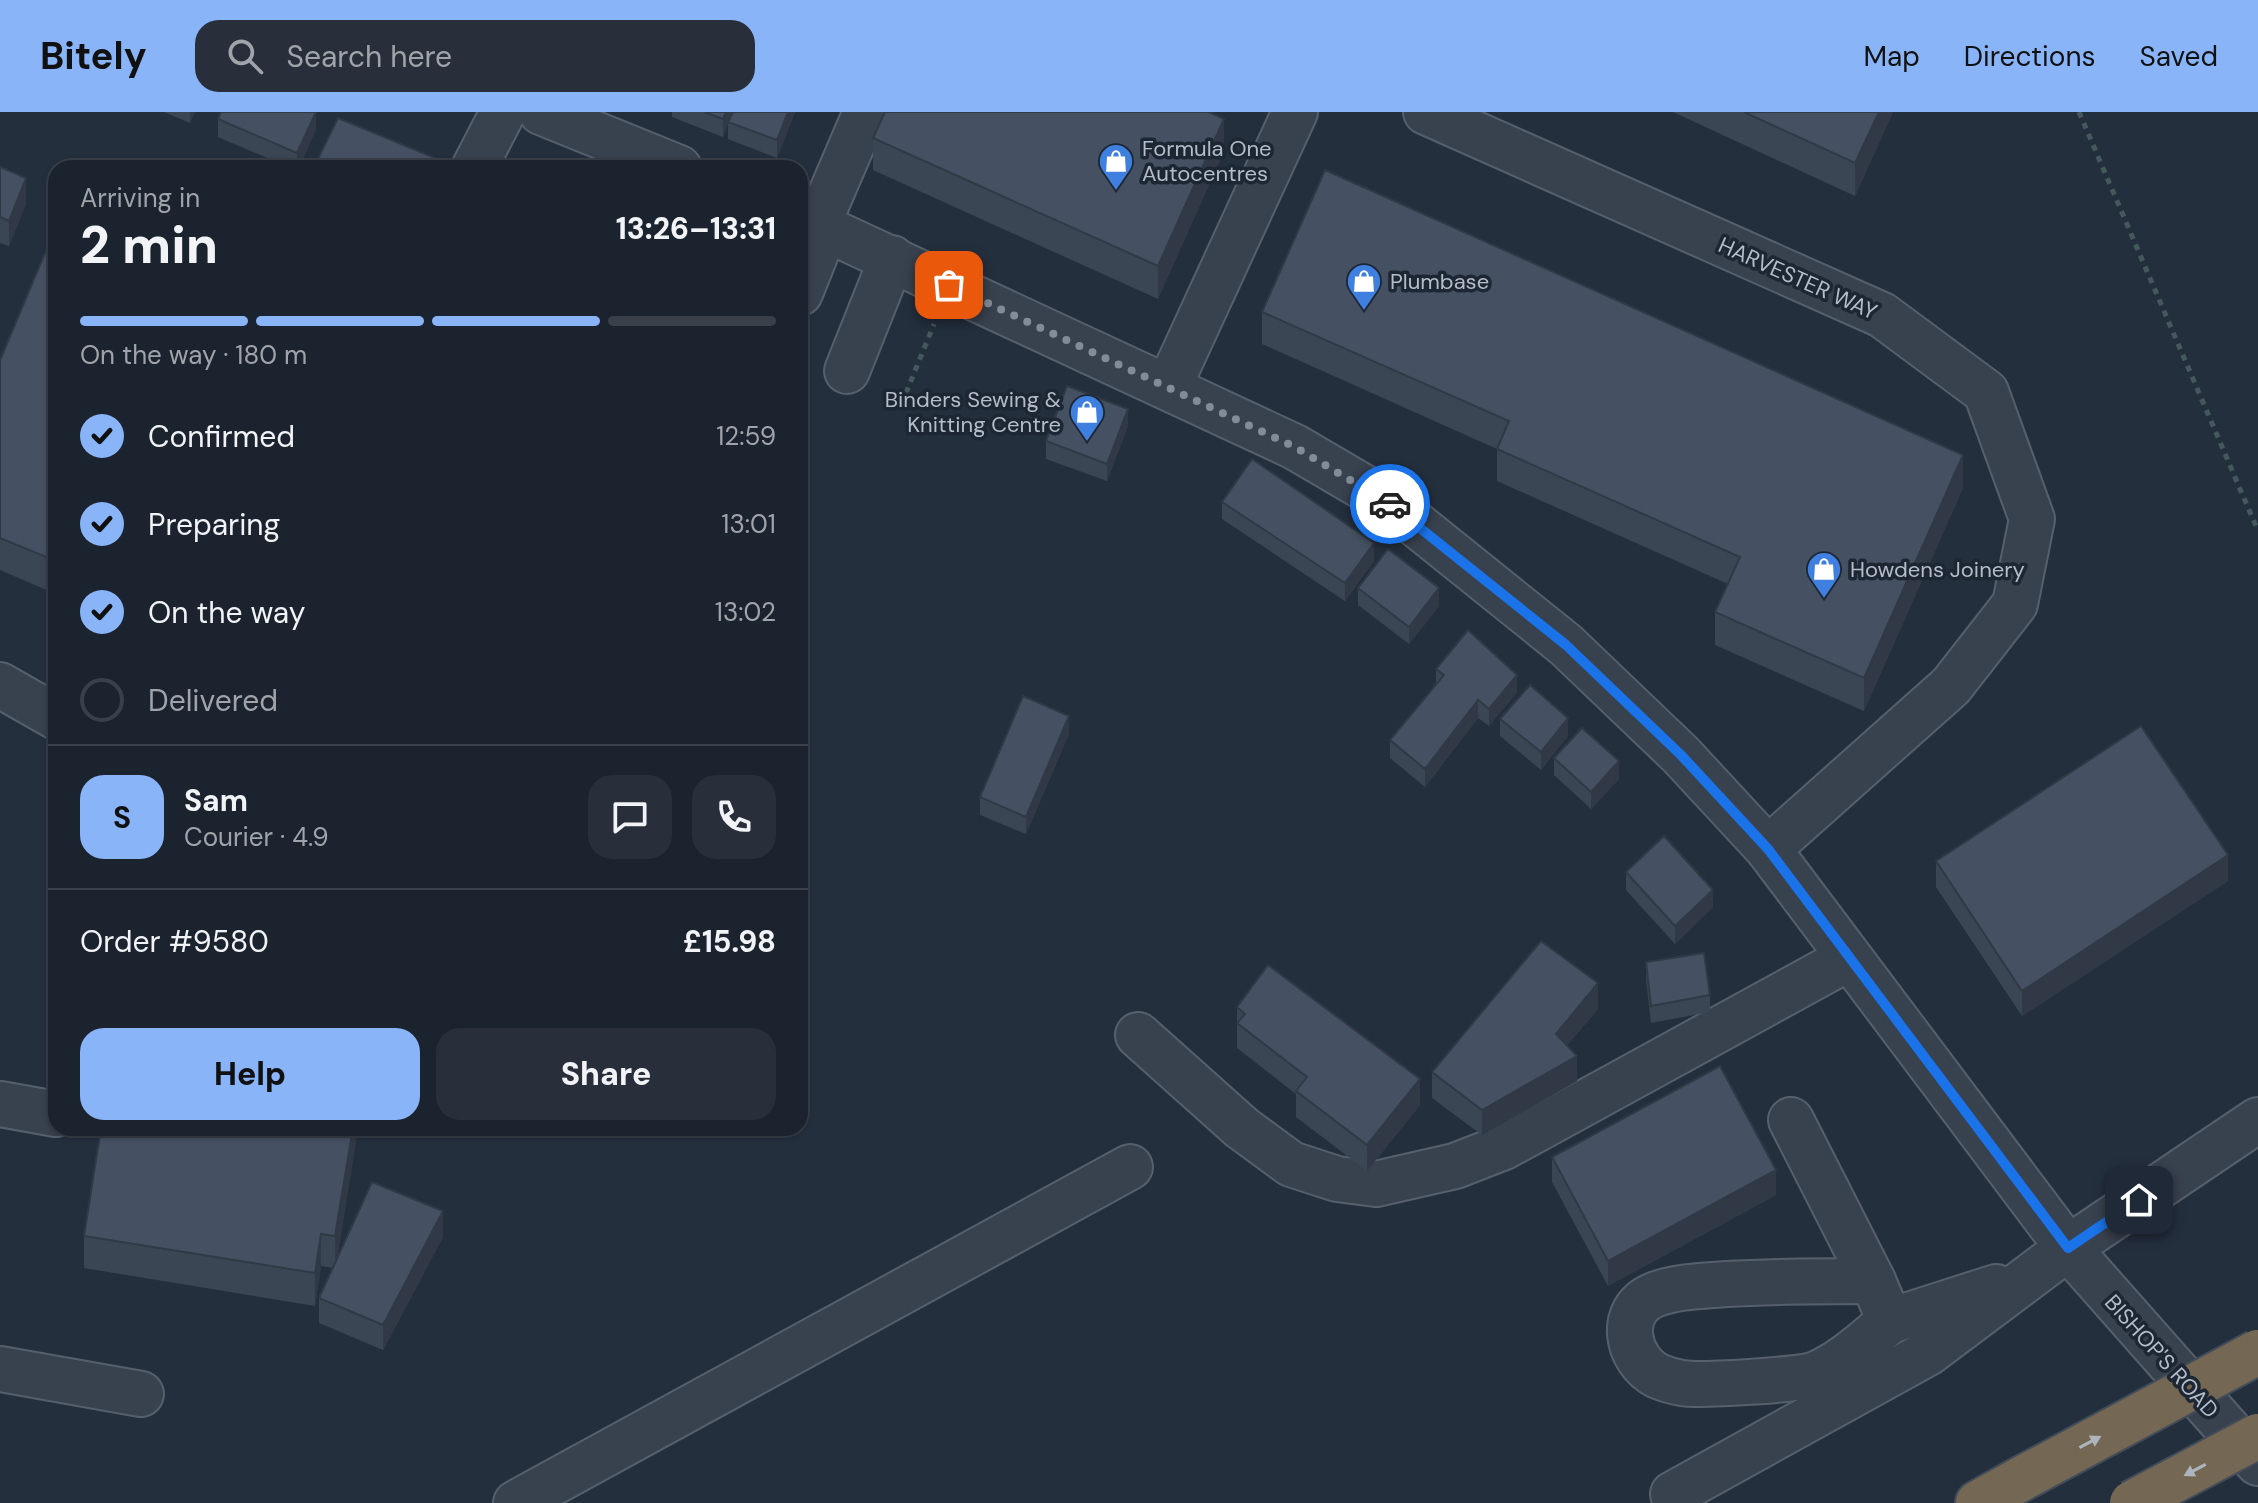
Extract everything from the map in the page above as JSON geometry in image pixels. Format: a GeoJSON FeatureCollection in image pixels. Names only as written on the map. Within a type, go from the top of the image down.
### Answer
{"type":"FeatureCollection","features":[{"type":"Feature","properties":{"kind":"highway"},"geometry":{"type":"LineString","coordinates":[[1978,1503],[2258,1352]]}},
{"type":"Feature","properties":{"kind":"highway"},"geometry":{"type":"LineString","coordinates":[[2132,1503],[2258,1436]]}},
{"type":"Feature","properties":{"kind":"street"},"geometry":{"type":"LineString","coordinates":[[478,160],[503,112]]}},
{"type":"Feature","properties":{"kind":"street"},"geometry":{"type":"LineString","coordinates":[[541,112],[659,160]]}},
{"type":"Feature","properties":{"kind":"street"},"geometry":{"type":"LineString","coordinates":[[808,256],[815,223],[866,112]]}},
{"type":"Feature","properties":{"kind":"street"},"geometry":{"type":"LineString","coordinates":[[1169,386],[1295,112]]}},
{"type":"Feature","properties":{"kind":"street","name":"HARVESTER WAY"},"geometry":{"type":"LineString","coordinates":[[1426,112],[1882,315],[1986,392],[2032,519],[2015,604],[1951,686],[1768,849]]}},
{"type":"Feature","properties":{"kind":"street","name":"BISHOP'S ROAD"},"geometry":{"type":"LineString","coordinates":[[815,223],[1295,447],[1387,501],[1566,645],[1681,755],[1768,849],[2068,1248],[2258,1463]]}},
{"type":"Feature","properties":{"kind":"street"},"geometry":{"type":"LineString","coordinates":[[847,371],[892,258]]}},
{"type":"Feature","properties":{"kind":"street"},"geometry":{"type":"LineString","coordinates":[[0,685],[48,712]]}},
{"type":"Feature","properties":{"kind":"street"},"geometry":{"type":"LineString","coordinates":[[1138,1035],[1242,1128],[1291,1164],[1337,1179],[1376,1184],[1455,1166],[1504,1147],[1849,958]]}},
{"type":"Feature","properties":{"kind":"street"},"geometry":{"type":"LineString","coordinates":[[0,1104],[48,1113]]}},
{"type":"Feature","properties":{"kind":"street"},"geometry":{"type":"LineString","coordinates":[[1791,1120],[1873,1281],[1890,1321]]}},
{"type":"Feature","properties":{"kind":"street"},"geometry":{"type":"LineString","coordinates":[[1673,1494],[1928,1353],[2068,1248],[2258,1120]]}},
{"type":"Feature","properties":{"kind":"street"},"geometry":{"type":"LineString","coordinates":[[516,1503],[1130,1167]]}},
{"type":"Feature","properties":{"kind":"street"},"geometry":{"type":"LineString","coordinates":[[1873,1281],[1776,1281],[1682,1287],[1638,1304],[1629,1322],[1630,1342],[1640,1361],[1658,1376],[1684,1383],[1813,1376],[1847,1356],[1890,1321],[2032,1275]]}},
{"type":"Feature","properties":{"kind":"street"},"geometry":{"type":"LineString","coordinates":[[0,1369],[141,1394]]}},
{"type":"Feature","properties":{"kind":"path"},"geometry":{"type":"LineString","coordinates":[[2079,112],[2258,531]]}},
{"type":"Feature","properties":{"kind":"path"},"geometry":{"type":"LineString","coordinates":[[906,393],[949,285]]}},
{"type":"Feature","properties":{"kind":"building"},"geometry":{"type":"Polygon","coordinates":[[[221,112],[316,112],[297,153],[218,119],[221,112]]]}},
{"type":"Feature","properties":{"kind":"building"},"geometry":{"type":"Polygon","coordinates":[[[704,112],[726,112],[723,119],[704,112]]]}},
{"type":"Feature","properties":{"kind":"building"},"geometry":{"type":"Polygon","coordinates":[[[733,112],[788,112],[777,140],[728,122],[733,112]]]}},
{"type":"Feature","properties":{"kind":"building","name":"Formula One Autocentres"},"geometry":{"type":"Polygon","coordinates":[[[885,112],[1209,112],[1224,119],[1158,266],[873,138],[885,112]]]}},
{"type":"Feature","properties":{"kind":"building"},"geometry":{"type":"Polygon","coordinates":[[[1744,112],[1879,112],[1855,163],[1744,112]]]}},
{"type":"Feature","properties":{"kind":"building"},"geometry":{"type":"Polygon","coordinates":[[[338,118],[435,158],[434,160],[317,160],[338,118]]]}},
{"type":"Feature","properties":{"kind":"building"},"geometry":{"type":"Polygon","coordinates":[[[0,167],[26,178],[9,221],[0,217],[0,167]]]}},
{"type":"Feature","properties":{"kind":"building"},"geometry":{"type":"Polygon","coordinates":[[[1325,170],[1963,455],[1864,678],[1715,612],[1740,557],[1497,449],[1509,421],[1262,312],[1325,170]]]}},
{"type":"Feature","properties":{"kind":"building"},"geometry":{"type":"Polygon","coordinates":[[[48,246],[48,558],[0,538],[0,360],[48,246]]]}},
{"type":"Feature","properties":{"kind":"building","name":"Binders Sewing & Knitting Centre"},"geometry":{"type":"Polygon","coordinates":[[[1067,386],[1128,409],[1107,464],[1046,441],[1067,386]]]}},
{"type":"Feature","properties":{"kind":"building"},"geometry":{"type":"Polygon","coordinates":[[[1252,459],[1374,543],[1345,583],[1222,502],[1252,459]]]}},
{"type":"Feature","properties":{"kind":"building"},"geometry":{"type":"Polygon","coordinates":[[[1388,549],[1439,588],[1409,627],[1358,588],[1388,549]]]}},
{"type":"Feature","properties":{"kind":"building"},"geometry":{"type":"Polygon","coordinates":[[[1468,630],[1517,675],[1489,709],[1478,700],[1425,769],[1390,740],[1444,675],[1436,669],[1468,630]]]}},
{"type":"Feature","properties":{"kind":"building"},"geometry":{"type":"Polygon","coordinates":[[[1530,685],[1568,718],[1541,752],[1500,719],[1530,685]]]}},
{"type":"Feature","properties":{"kind":"building"},"geometry":{"type":"Polygon","coordinates":[[[1023,696],[1069,716],[1026,817],[980,797],[1023,696]]]}},
{"type":"Feature","properties":{"kind":"building"},"geometry":{"type":"Polygon","coordinates":[[[2141,726],[2228,855],[2022,991],[1936,861],[2141,726]]]}},
{"type":"Feature","properties":{"kind":"building"},"geometry":{"type":"Polygon","coordinates":[[[1582,728],[1619,761],[1591,792],[1554,758],[1582,728]]]}},
{"type":"Feature","properties":{"kind":"building"},"geometry":{"type":"Polygon","coordinates":[[[1664,836],[1713,890],[1675,926],[1626,872],[1664,836]]]}},
{"type":"Feature","properties":{"kind":"building"},"geometry":{"type":"Polygon","coordinates":[[[1541,941],[1598,983],[1556,1034],[1577,1056],[1482,1110],[1432,1072],[1541,941]]]}},
{"type":"Feature","properties":{"kind":"building"},"geometry":{"type":"Polygon","coordinates":[[[1704,953],[1710,995],[1651,1006],[1646,962],[1704,953]]]}},
{"type":"Feature","properties":{"kind":"building"},"geometry":{"type":"Polygon","coordinates":[[[1268,965],[1420,1079],[1367,1145],[1296,1091],[1307,1077],[1237,1023],[1245,1014],[1237,1007],[1268,965]]]}},
{"type":"Feature","properties":{"kind":"building"},"geometry":{"type":"Polygon","coordinates":[[[1720,1066],[1776,1170],[1608,1261],[1552,1157],[1720,1066]]]}},
{"type":"Feature","properties":{"kind":"building"},"geometry":{"type":"Polygon","coordinates":[[[100,1136],[352,1136],[335,1236],[321,1234],[315,1273],[84,1236],[100,1136]]]}},
{"type":"Feature","properties":{"kind":"building"},"geometry":{"type":"Polygon","coordinates":[[[372,1182],[443,1211],[383,1325],[319,1298],[372,1182]]]}},
{"type":"Feature","properties":{"kind":"way so far"},"geometry":{"type":"LineString","coordinates":[[949,285],[1295,447],[1390,504]]}},
{"type":"Feature","properties":{"kind":"place","name":"Formula One Autocentres"},"geometry":{"type":"Point","coordinates":[1116,192]}},
{"type":"Feature","properties":{"kind":"place","name":"Plumbase"},"geometry":{"type":"Point","coordinates":[1364,312]}},
{"type":"Feature","properties":{"kind":"place","name":"Binders Sewing & Knitting Centre"},"geometry":{"type":"Point","coordinates":[1087,443]}},
{"type":"Feature","properties":{"kind":"place","name":"Howdens Joinery"},"geometry":{"type":"Point","coordinates":[1824,600]}},
{"type":"Feature","properties":{"kind":"route"},"geometry":{"type":"LineString","coordinates":[[1390,504],[1566,645],[1681,755],[1768,849],[2068,1248],[2139,1200]]}}]}
